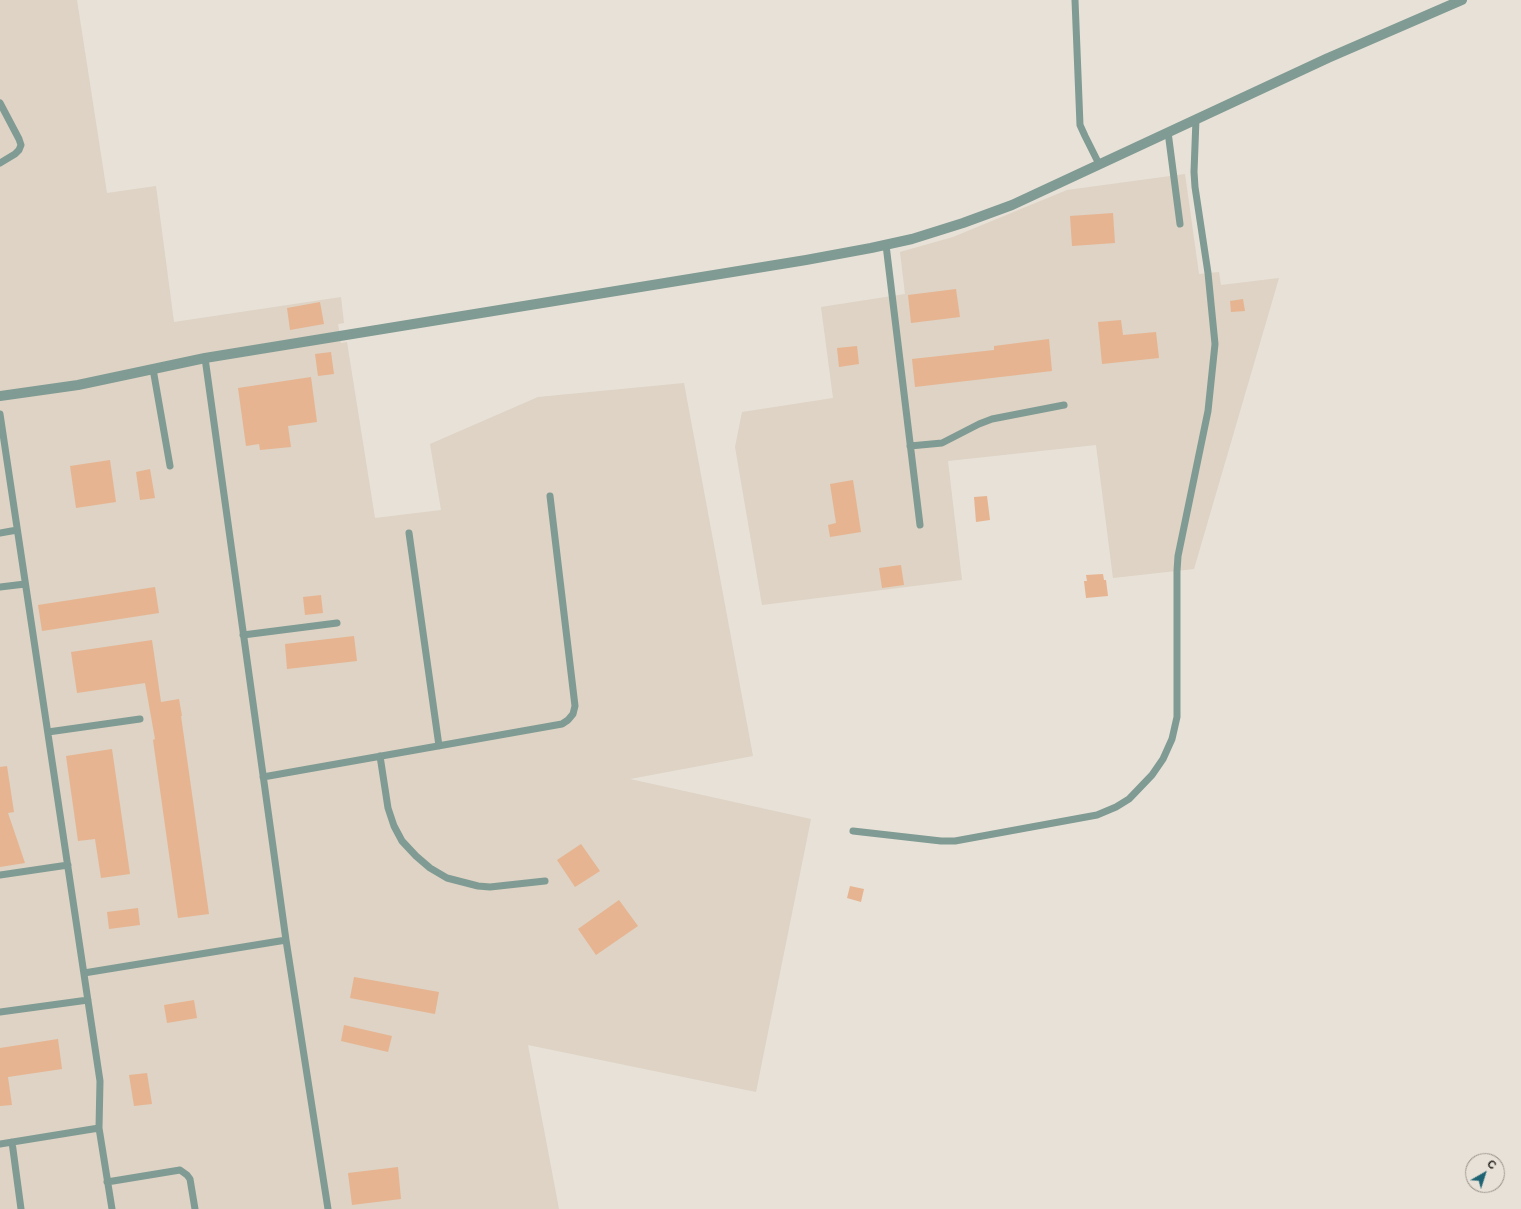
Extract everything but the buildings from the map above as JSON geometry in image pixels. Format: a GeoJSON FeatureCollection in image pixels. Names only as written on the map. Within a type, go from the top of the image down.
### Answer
{"type":"FeatureCollection","features":[{"type":"Feature","properties":{"kind":"street"},"geometry":{"type":"LineString","coordinates":[[0,396],[66,388],[205,358],[799,261],[886,245],[912,238],[963,223],[1012,205],[1328,58],[1462,0]]}},
{"type":"Feature","properties":{"kind":"lane"},"geometry":{"type":"LineString","coordinates":[[1075,0],[1080,125],[1100,164]]}},
{"type":"Feature","properties":{"kind":"lane"},"geometry":{"type":"LineString","coordinates":[[0,103],[20,139],[19,150],[0,163]]}},
{"type":"Feature","properties":{"kind":"lane"},"geometry":{"type":"LineString","coordinates":[[853,831],[941,841],[955,841],[1097,815],[1116,807],[1129,799],[1152,775],[1163,759],[1172,739],[1176,717],[1178,556],[1208,411],[1215,344],[1208,273],[1194,187],[1196,119]]}},
{"type":"Feature","properties":{"kind":"lane"},"geometry":{"type":"LineString","coordinates":[[1168,132],[1180,224]]}},
{"type":"Feature","properties":{"kind":"lane"},"geometry":{"type":"LineString","coordinates":[[886,245],[920,525]]}},
{"type":"Feature","properties":{"kind":"lane"},"geometry":{"type":"LineString","coordinates":[[205,358],[286,940],[328,1209]]}},
{"type":"Feature","properties":{"kind":"lane"},"geometry":{"type":"LineString","coordinates":[[153,369],[170,466]]}},
{"type":"Feature","properties":{"kind":"lane"},"geometry":{"type":"LineString","coordinates":[[910,446],[942,443],[992,419],[1064,405]]}},
{"type":"Feature","properties":{"kind":"lane"},"geometry":{"type":"LineString","coordinates":[[0,414],[100,1081],[99,1128],[112,1209]]}},
{"type":"Feature","properties":{"kind":"lane"},"geometry":{"type":"LineString","coordinates":[[264,777],[562,724],[568,720],[573,714],[575,706],[550,496]]}},
{"type":"Feature","properties":{"kind":"lane"},"geometry":{"type":"LineString","coordinates":[[0,533],[18,530]]}},
{"type":"Feature","properties":{"kind":"lane"},"geometry":{"type":"LineString","coordinates":[[409,533],[439,746]]}},
{"type":"Feature","properties":{"kind":"lane"},"geometry":{"type":"LineString","coordinates":[[0,587],[25,584]]}},
{"type":"Feature","properties":{"kind":"lane"},"geometry":{"type":"LineString","coordinates":[[243,635],[337,623]]}},
{"type":"Feature","properties":{"kind":"lane"},"geometry":{"type":"LineString","coordinates":[[48,732],[140,719]]}},
{"type":"Feature","properties":{"kind":"lane"},"geometry":{"type":"LineString","coordinates":[[380,756],[388,808],[394,826],[402,841],[430,868],[447,878],[478,886],[490,887],[545,881]]}},
{"type":"Feature","properties":{"kind":"lane"},"geometry":{"type":"LineString","coordinates":[[0,875],[68,865]]}},
{"type":"Feature","properties":{"kind":"lane"},"geometry":{"type":"LineString","coordinates":[[84,973],[286,940]]}},
{"type":"Feature","properties":{"kind":"lane"},"geometry":{"type":"LineString","coordinates":[[0,1012],[88,1000]]}},
{"type":"Feature","properties":{"kind":"lane"},"geometry":{"type":"LineString","coordinates":[[0,1144],[99,1128]]}},
{"type":"Feature","properties":{"kind":"lane"},"geometry":{"type":"LineString","coordinates":[[12,1142],[22,1209]]}},
{"type":"Feature","properties":{"kind":"lane"},"geometry":{"type":"LineString","coordinates":[[108,1182],[180,1170],[187,1175],[190,1180],[195,1209]]}},
{"type":"Feature","properties":{"kind":"shaded area"},"geometry":{"type":"Polygon","coordinates":[[[0,0],[77,0],[107,193],[156,186],[174,322],[341,297],[344,323],[338,324],[341,343],[347,342],[375,518],[441,510],[430,444],[538,397],[684,383],[753,756],[630,779],[811,819],[756,1092],[528,1045],[559,1209],[0,1209],[0,0]]]}},
{"type":"Feature","properties":{"kind":"shaded area"},"geometry":{"type":"Polygon","coordinates":[[[1185,174],[1199,274],[1219,272],[1221,285],[1279,278],[1194,569],[1113,578],[1096,445],[948,461],[962,580],[762,605],[735,447],[742,412],[833,398],[821,307],[905,294],[900,252],[953,237],[1067,190],[1185,174]]]}}]}
